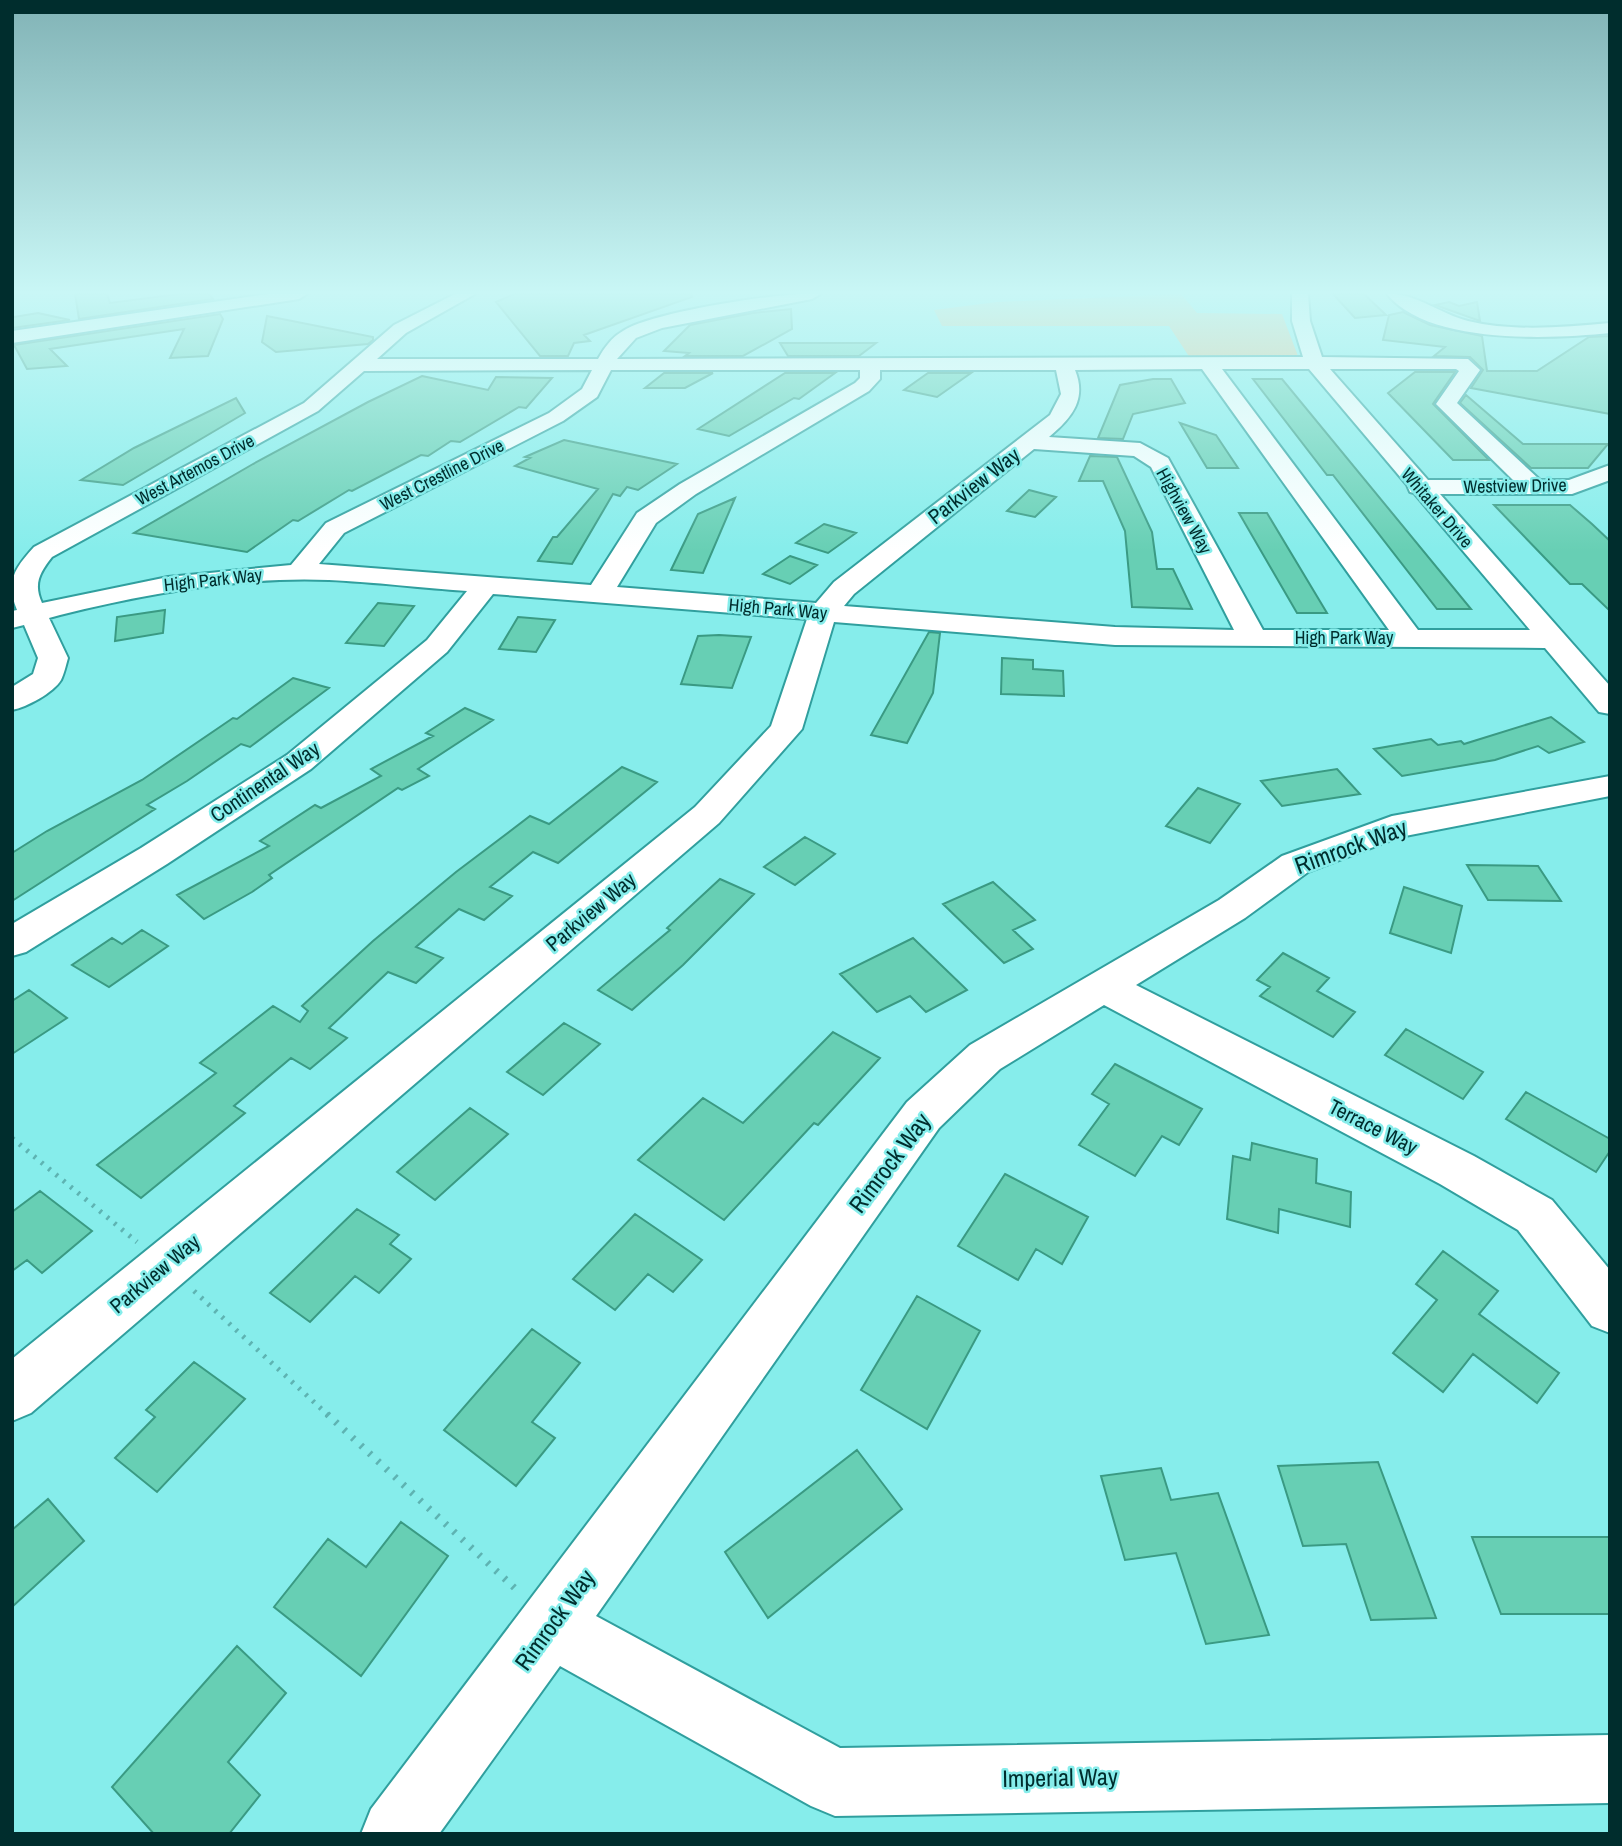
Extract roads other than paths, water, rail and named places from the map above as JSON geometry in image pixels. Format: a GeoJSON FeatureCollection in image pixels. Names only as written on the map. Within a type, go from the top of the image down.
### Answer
{"type":"FeatureCollection","features":[{"type":"Feature","properties":{"kind":"street","name":"West Artemos Drive"},"geometry":{"type":"LineString","coordinates":[[12,701],[47,678],[53,658],[23,616],[27,570],[43,552],[311,407],[342,380]]}},
{"type":"Feature","properties":{"kind":"street","name":"West Crestline Drive"},"geometry":{"type":"LineString","coordinates":[[299,572],[335,528],[556,417],[590,393],[597,380]]}},
{"type":"Feature","properties":{"kind":"street"},"geometry":{"type":"LineString","coordinates":[[600,593],[646,518],[688,488],[862,387],[869,380]]}},
{"type":"Feature","properties":{"kind":"street","name":"Parkview Way"},"geometry":{"type":"LineString","coordinates":[[12,1394],[708,815],[786,729],[822,613],[844,588],[1058,419],[1072,398],[1071,380]]}},
{"type":"Feature","properties":{"kind":"street"},"geometry":{"type":"LineString","coordinates":[[1220,380],[1409,638]]}},
{"type":"Feature","properties":{"kind":"street","name":"Whitaker Drive"},"geometry":{"type":"LineString","coordinates":[[1328,380],[1610,705]]}},
{"type":"Feature","properties":{"kind":"street"},"geometry":{"type":"LineString","coordinates":[[1463,380],[1446,404],[1534,487]]}},
{"type":"Feature","properties":{"kind":"street","name":"Highview Way"},"geometry":{"type":"LineString","coordinates":[[1030,442],[1140,450],[1160,463],[1253,638]]}},
{"type":"Feature","properties":{"kind":"street","name":"Westview Drive"},"geometry":{"type":"LineString","coordinates":[[1418,486],[1572,487],[1610,472]]}},
{"type":"Feature","properties":{"kind":"street","name":"High Park Way"},"geometry":{"type":"LineString","coordinates":[[23,616],[155,586],[224,577],[299,572],[358,573],[1115,636],[1550,639]]}},
{"type":"Feature","properties":{"kind":"street","name":"Continental Way"},"geometry":{"type":"LineString","coordinates":[[12,942],[154,856],[299,762],[437,646],[487,584]]}},
{"type":"Feature","properties":{"kind":"street","name":"Rimrock Way"},"geometry":{"type":"LineString","coordinates":[[396,1834],[552,1625],[923,1115],[985,1057],[1232,909],[1295,864],[1392,827],[1610,786]]}},
{"type":"Feature","properties":{"kind":"street","name":"Terrace Way"},"geometry":{"type":"LineString","coordinates":[[1102,986],[1457,1170],[1535,1215],[1610,1310]]}},
{"type":"Feature","properties":{"kind":"street","name":"Imperial Way"},"geometry":{"type":"LineString","coordinates":[[552,1625],[596,1652],[835,1782],[1610,1769]]}}]}
